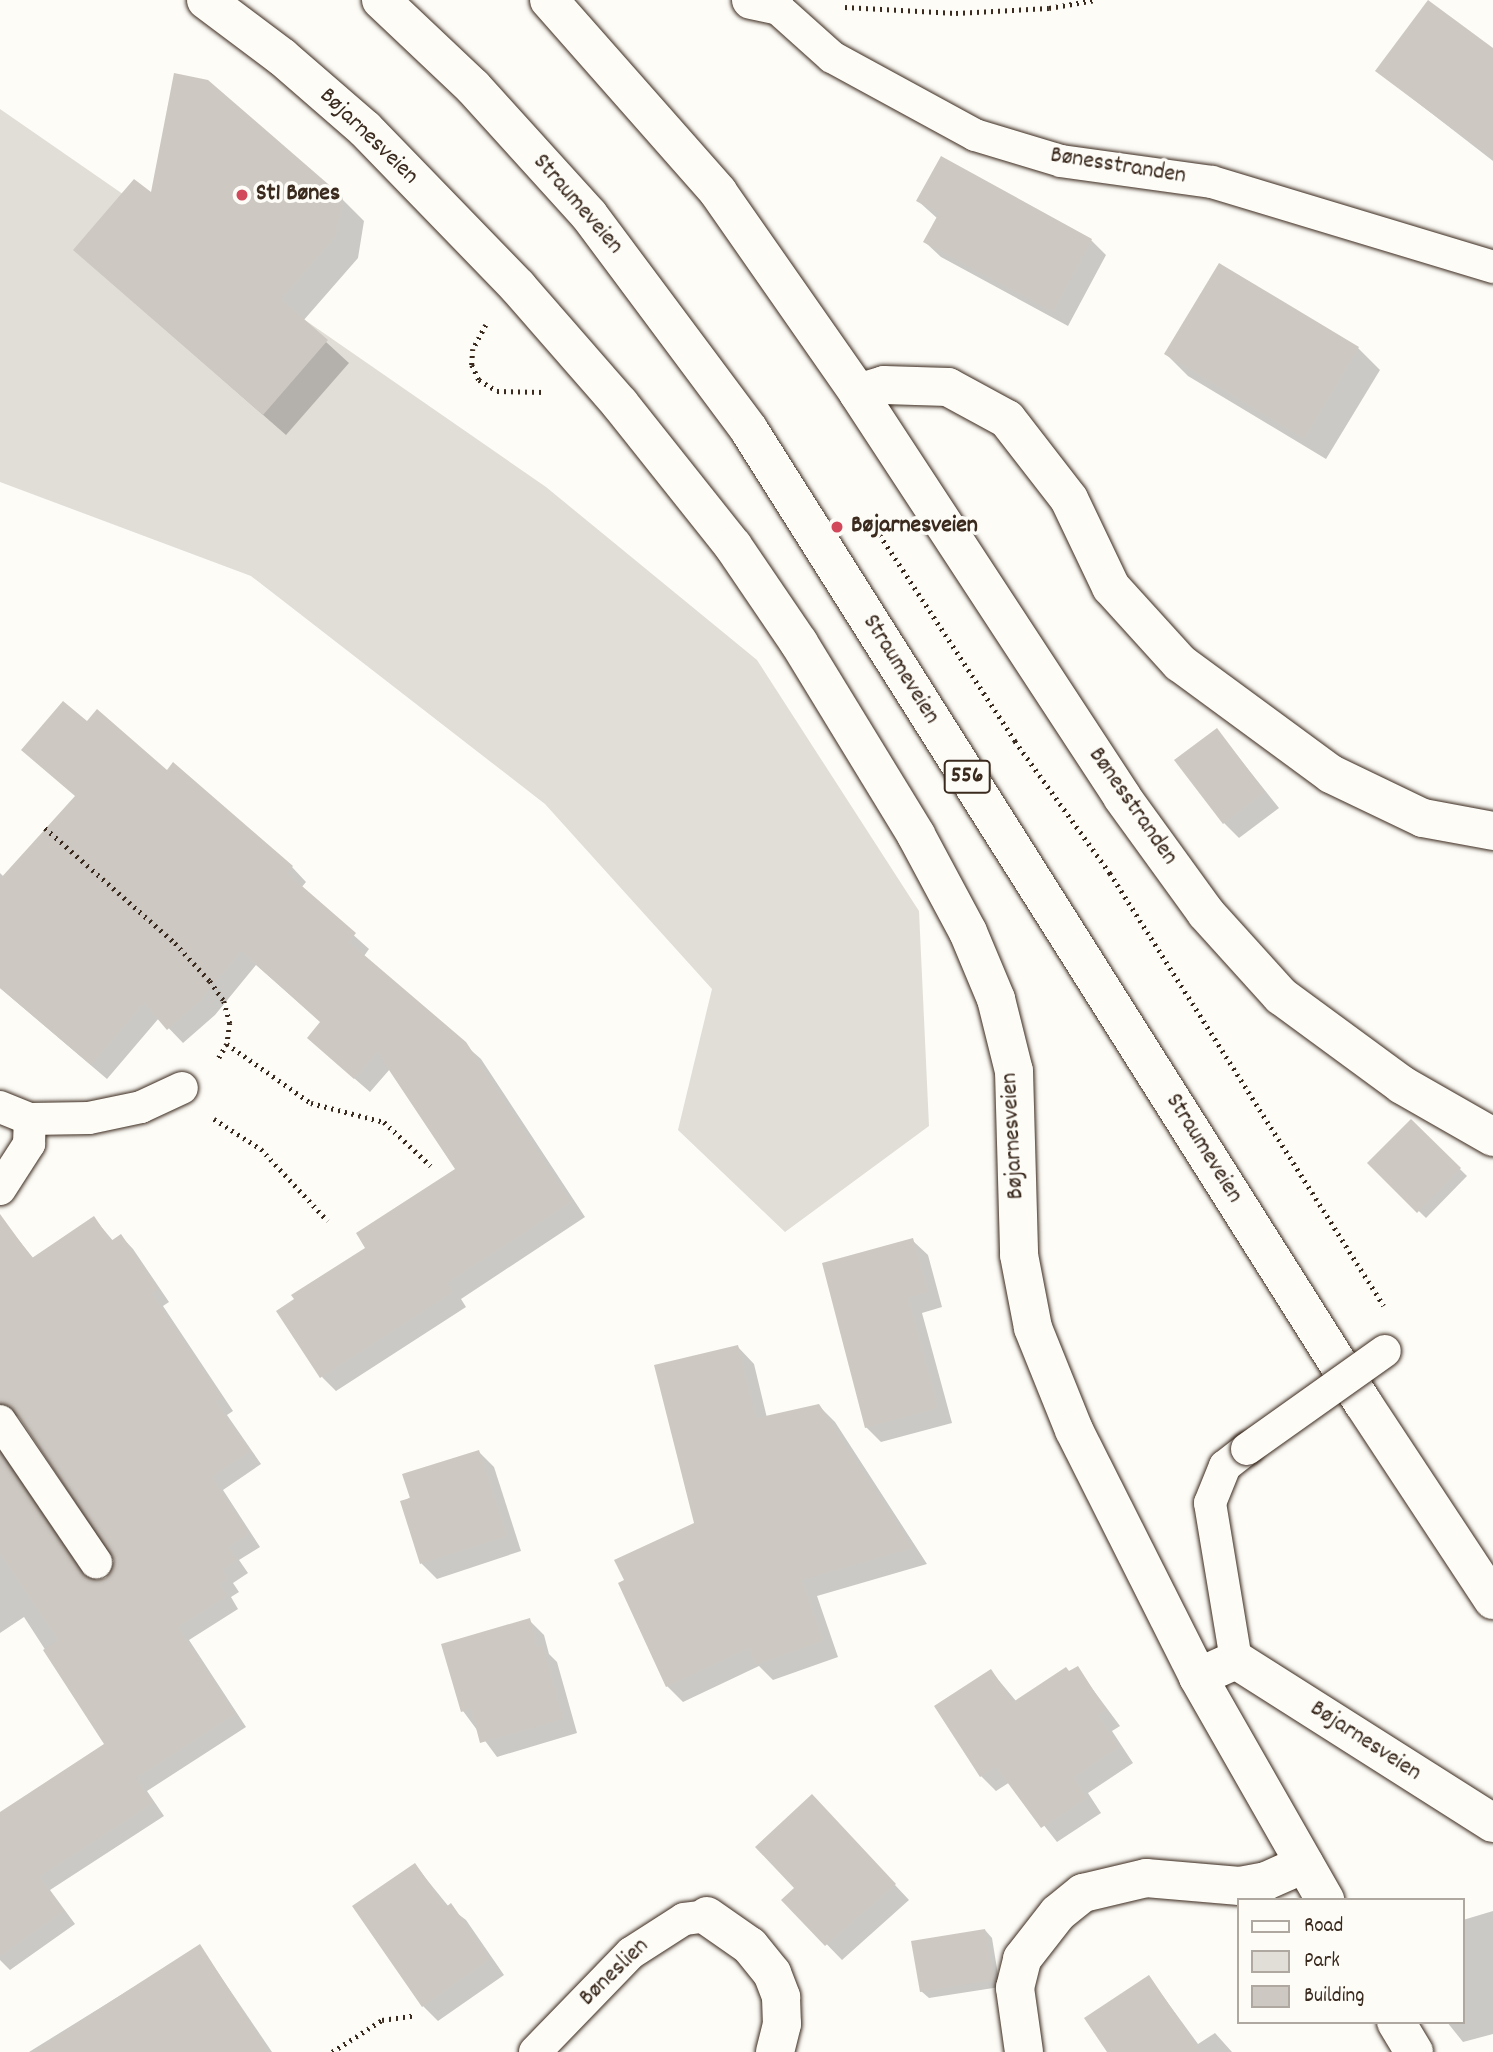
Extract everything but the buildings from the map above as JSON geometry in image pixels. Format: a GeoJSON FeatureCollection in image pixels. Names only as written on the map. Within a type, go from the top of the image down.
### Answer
{"type":"FeatureCollection","features":[{"type":"Feature","properties":{"kind":"street","name":"Bøjarnesveien"},"geometry":{"type":"LineString","coordinates":[[206,0],[282,57],[365,129],[518,287],[620,404],[733,546],[850,725],[968,932],[996,999],[1014,1071],[1019,1255],[1033,1328],[1074,1430],[1198,1677],[1324,1898]]}},
{"type":"Feature","properties":{"kind":"street","name":"Straumeveien"},"geometry":{"type":"LineString","coordinates":[[382,0],[473,87],[589,215],[734,409],[1355,1391],[1493,1600]]}},
{"type":"Feature","properties":{"kind":"street","name":"Bønesstranden"},"geometry":{"type":"LineString","coordinates":[[549,0],[718,192],[858,393],[1122,797],[1206,913],[1281,996],[1402,1085],[1493,1137]]}},
{"type":"Feature","properties":{"kind":"street"},"geometry":{"type":"LineString","coordinates":[[858,393],[884,385],[948,387],[1007,419],[1069,499],[1111,587],[1180,663],[1331,774],[1423,818],[1493,831]]}},
{"type":"Feature","properties":{"kind":"street","name":"Bøjarnesveien"},"geometry":{"type":"LineString","coordinates":[[1236,1660],[1493,1823]]}},
{"type":"Feature","properties":{"kind":"street"},"geometry":{"type":"LineString","coordinates":[[1198,1677],[1236,1660]]}},
{"type":"Feature","properties":{"kind":"street"},"geometry":{"type":"LineString","coordinates":[[1024,2052],[1015,1988],[1022,1959],[1058,1913],[1083,1893],[1146,1878],[1240,1886],[1266,1881],[1304,1864]]}},
{"type":"Feature","properties":{"kind":"street","name":"Bøneslien"},"geometry":{"type":"LineString","coordinates":[[707,1916],[750,1946],[772,1973],[781,1997],[782,2024],[775,2052]]}},
{"type":"Feature","properties":{"kind":"street"},"geometry":{"type":"LineString","coordinates":[[1397,2024],[1413,2052]]}},
{"type":"Feature","properties":{"kind":"lane","name":"Bønesstranden"},"geometry":{"type":"LineString","coordinates":[[763,3],[832,57],[975,135],[1061,161],[1212,182],[1493,267]]}},
{"type":"Feature","properties":{"kind":"lane"},"geometry":{"type":"LineString","coordinates":[[0,1107],[30,1119],[89,1118],[141,1107],[182,1088]]}},
{"type":"Feature","properties":{"kind":"lane"},"geometry":{"type":"LineString","coordinates":[[0,1189],[29,1144],[30,1119]]}},
{"type":"Feature","properties":{"kind":"lane"},"geometry":{"type":"LineString","coordinates":[[1236,1660],[1210,1503],[1225,1466],[1385,1351]]}},
{"type":"Feature","properties":{"kind":"lane"},"geometry":{"type":"LineString","coordinates":[[0,1421],[96,1562]]}},
{"type":"Feature","properties":{"kind":"lane","name":"Bøneslien"},"geometry":{"type":"LineString","coordinates":[[535,2052],[631,1953],[661,1930],[684,1919],[707,1916]]}},
{"type":"Feature","properties":{"kind":"path"},"geometry":{"type":"LineString","coordinates":[[763,3],[956,13],[1049,8],[1096,0]]}},
{"type":"Feature","properties":{"kind":"path"},"geometry":{"type":"LineString","coordinates":[[518,287],[481,331],[471,365],[479,380],[497,391],[527,395],[553,390]]}},
{"type":"Feature","properties":{"kind":"path"},"geometry":{"type":"LineString","coordinates":[[831,559],[876,529],[1015,741],[1110,873],[1396,1324],[1385,1351]]}},
{"type":"Feature","properties":{"kind":"path"},"geometry":{"type":"LineString","coordinates":[[45,828],[175,943],[224,1000],[230,1023],[227,1044],[215,1064],[182,1088],[206,1115],[261,1149],[328,1221]]}},
{"type":"Feature","properties":{"kind":"path"},"geometry":{"type":"LineString","coordinates":[[227,1044],[311,1103],[384,1122],[431,1166]]}},
{"type":"Feature","properties":{"kind":"path"},"geometry":{"type":"LineString","coordinates":[[332,2052],[382,2020],[416,2015]]}},
{"type":"Feature","properties":{"kind":"green space"},"geometry":{"type":"Polygon","coordinates":[[[0,109],[546,487],[757,660],[919,911],[929,1126],[785,1232],[678,1130],[712,989],[545,804],[251,576],[0,482],[0,109]]]}},
{"type":"Feature","properties":{"kind":"place","name":"St1 Bønes"},"geometry":{"type":"Point","coordinates":[242,195]}},
{"type":"Feature","properties":{"kind":"place","name":"Bøjarnesveien"},"geometry":{"type":"Point","coordinates":[837,527]}}]}
